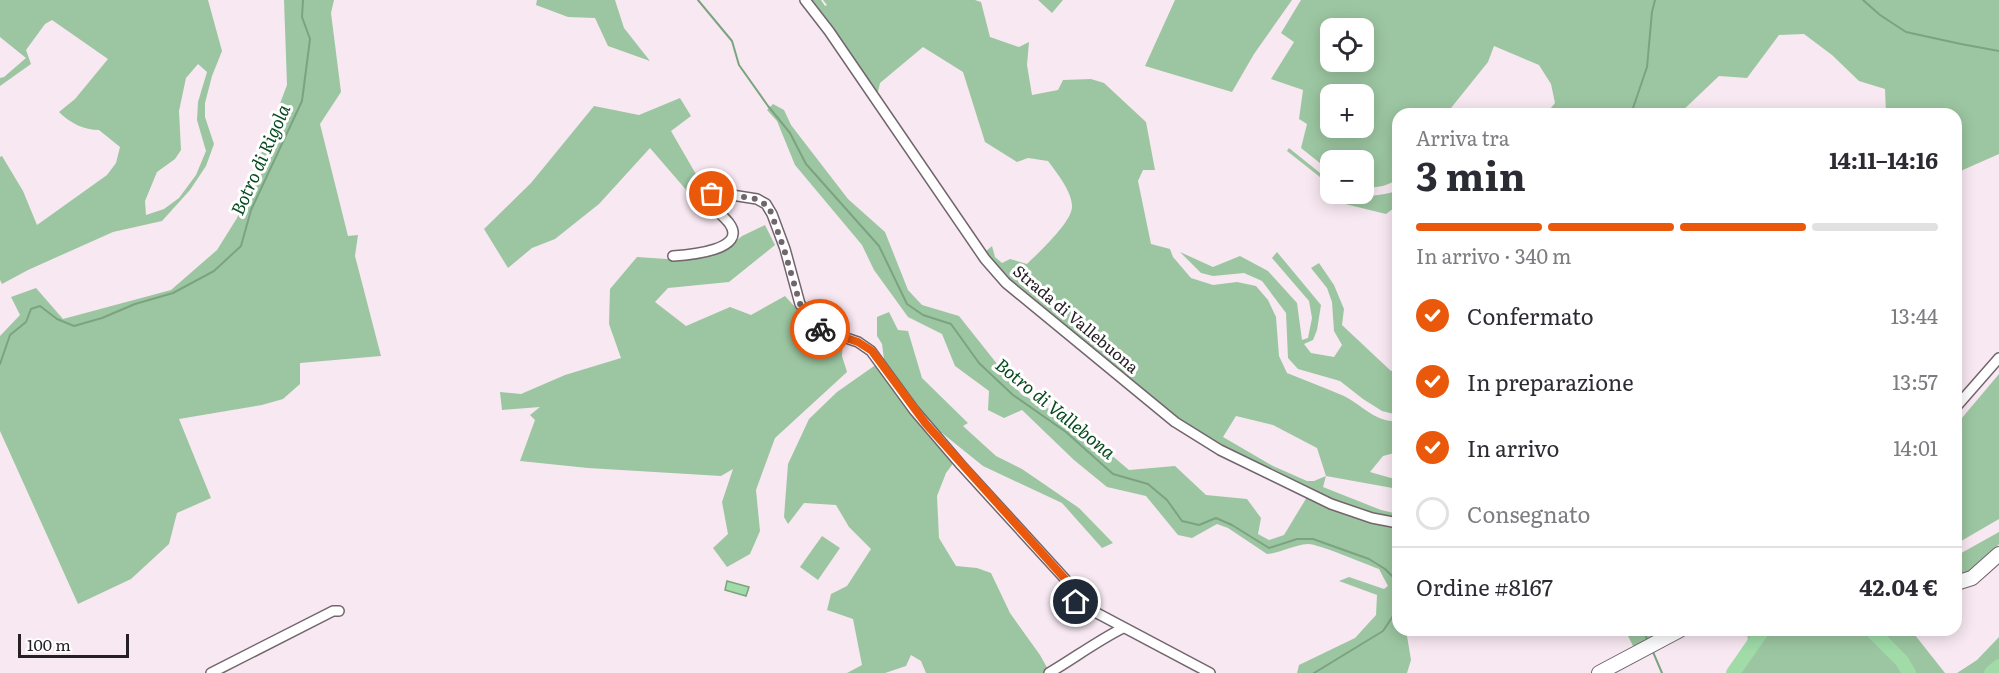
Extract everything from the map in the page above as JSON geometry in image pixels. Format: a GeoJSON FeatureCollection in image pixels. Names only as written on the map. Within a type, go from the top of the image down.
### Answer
{"type":"FeatureCollection","features":[{"type":"Feature","properties":{"kind":"main road"},"geometry":{"type":"LineString","coordinates":[[1962,581],[1975,576],[1999,554]]}},
{"type":"Feature","properties":{"kind":"main road"},"geometry":{"type":"LineString","coordinates":[[1599,673],[1667,636]]}},
{"type":"Feature","properties":{"kind":"street","name":"Strada di Vallebuona"},"geometry":{"type":"LineString","coordinates":[[805,0],[829,31],[985,259],[1006,284],[1194,435],[1331,504],[1392,523]]}},
{"type":"Feature","properties":{"kind":"street"},"geometry":{"type":"LineString","coordinates":[[673,256],[723,247],[731,241],[732,227],[711,203],[709,197],[712,194],[757,199],[766,204],[772,214],[800,304],[820,329],[858,342],[872,351],[927,426],[1066,580],[1076,602],[1210,673]]}},
{"type":"Feature","properties":{"kind":"street"},"geometry":{"type":"LineString","coordinates":[[1962,400],[1999,358]]}},
{"type":"Feature","properties":{"kind":"street"},"geometry":{"type":"LineString","coordinates":[[211,673],[333,611],[339,611]]}},
{"type":"Feature","properties":{"kind":"street"},"geometry":{"type":"LineString","coordinates":[[1049,673],[1098,641],[1123,628]]}},
{"type":"Feature","properties":{"kind":"shaded area"},"geometry":{"type":"Polygon","coordinates":[[[0,0],[208,0],[222,51],[205,103],[205,117],[214,144],[206,166],[190,190],[162,221],[113,232],[2,284],[0,280],[0,157],[2,156],[23,191],[37,225],[107,175],[116,163],[120,147],[99,130],[78,125],[59,112],[75,99],[108,59],[52,20],[45,24],[26,50],[31,64],[0,86],[0,78],[26,58],[0,37],[0,0]],[[198,64],[186,78],[179,111],[181,150],[175,159],[157,172],[145,201],[146,215],[164,209],[179,198],[196,175],[206,151],[197,120],[198,102],[207,72],[198,64]]]}},
{"type":"Feature","properties":{"kind":"shaded area"},"geometry":{"type":"Polygon","coordinates":[[[284,0],[334,0],[331,13],[341,92],[320,124],[348,236],[358,235],[355,256],[381,356],[300,363],[300,384],[283,399],[262,405],[179,419],[211,498],[177,513],[169,544],[131,579],[78,604],[0,431],[0,336],[20,315],[11,297],[36,288],[63,319],[171,290],[217,250],[237,218],[287,85],[284,0]]]}},
{"type":"Feature","properties":{"kind":"shaded area"},"geometry":{"type":"Polygon","coordinates":[[[537,0],[615,0],[624,28],[650,61],[608,46],[595,18],[568,17],[536,5],[537,0]]]}},
{"type":"Feature","properties":{"kind":"shaded area"},"geometry":{"type":"Polygon","coordinates":[[[806,0],[821,0],[825,6],[827,5],[823,0],[975,0],[981,2],[990,37],[1019,47],[1029,42],[1027,65],[1032,95],[1058,90],[1063,80],[1091,79],[1104,83],[1146,122],[1155,170],[1143,170],[1138,181],[1151,244],[1170,249],[1173,257],[1191,278],[1213,285],[1237,282],[1256,286],[1268,300],[1276,317],[1279,356],[1287,373],[1344,396],[1376,416],[1392,421],[1392,454],[1383,456],[1370,472],[1392,478],[1392,488],[1326,476],[1323,487],[1392,513],[1392,517],[1368,513],[1339,503],[1213,442],[1170,413],[1050,316],[1000,272],[985,252],[992,246],[995,257],[1002,263],[1010,259],[1027,264],[1067,220],[1072,206],[1070,195],[1048,161],[1028,158],[1017,162],[985,142],[963,72],[923,47],[880,83],[876,101],[806,0]],[[1236,416],[1223,437],[1273,466],[1307,481],[1326,476],[1317,448],[1273,425],[1236,416]]]}},
{"type":"Feature","properties":{"kind":"shaded area"},"geometry":{"type":"Polygon","coordinates":[[[1038,0],[1063,0],[1052,13],[1038,0]]]}},
{"type":"Feature","properties":{"kind":"shaded area"},"geometry":{"type":"Polygon","coordinates":[[[1175,0],[1292,0],[1254,54],[1232,92],[1145,66],[1175,0]]]}},
{"type":"Feature","properties":{"kind":"shaded area"},"geometry":{"type":"Polygon","coordinates":[[[1301,0],[1999,0],[1999,154],[1962,170],[1962,108],[1886,108],[1885,89],[1859,81],[1832,55],[1804,34],[1779,35],[1747,78],[1719,76],[1685,108],[1551,108],[1555,103],[1551,84],[1539,65],[1494,46],[1488,62],[1451,108],[1392,108],[1392,182],[1374,187],[1374,150],[1320,150],[1320,163],[1301,148],[1307,124],[1299,119],[1303,90],[1271,79],[1294,42],[1281,33],[1301,0]]]}},
{"type":"Feature","properties":{"kind":"shaded area"},"geometry":{"type":"Polygon","coordinates":[[[680,98],[691,116],[671,131],[697,176],[694,199],[650,148],[599,204],[555,239],[532,248],[508,268],[484,229],[531,183],[594,106],[639,115],[680,98]]]}},
{"type":"Feature","properties":{"kind":"shaded area"},"geometry":{"type":"Polygon","coordinates":[[[773,104],[784,110],[791,125],[848,199],[885,232],[908,290],[922,305],[959,316],[1021,394],[1070,420],[1129,470],[1175,466],[1206,495],[1247,499],[1261,518],[1258,534],[1269,540],[1284,535],[1307,497],[1392,523],[1392,636],[1407,636],[1411,660],[1407,673],[1297,673],[1299,665],[1355,638],[1376,615],[1377,595],[1339,581],[1349,577],[1384,589],[1388,586],[1379,569],[1308,544],[1267,554],[1228,528],[1217,524],[1192,538],[1178,535],[1146,496],[1107,487],[1074,460],[1022,410],[1004,418],[988,410],[989,391],[955,366],[942,334],[908,317],[874,270],[862,245],[795,165],[777,121],[767,110],[773,104]]]}},
{"type":"Feature","properties":{"kind":"shaded area"},"geometry":{"type":"Polygon","coordinates":[[[1289,148],[1320,173],[1320,177],[1287,151],[1289,148]]]}},
{"type":"Feature","properties":{"kind":"shaded area"},"geometry":{"type":"Polygon","coordinates":[[[1392,192],[1392,210],[1386,214],[1345,204],[1374,204],[1374,195],[1392,192]]]}},
{"type":"Feature","properties":{"kind":"shaded area"},"geometry":{"type":"Polygon","coordinates":[[[765,225],[775,245],[729,282],[668,288],[655,302],[686,326],[730,307],[751,315],[785,296],[814,328],[843,340],[842,356],[847,372],[775,438],[756,490],[760,531],[750,554],[727,567],[713,548],[728,534],[722,502],[733,469],[721,476],[588,468],[520,461],[535,420],[530,415],[540,407],[502,410],[500,392],[521,394],[565,375],[621,358],[609,324],[610,289],[637,257],[667,259],[706,256],[725,250],[742,236],[765,225]]]}},
{"type":"Feature","properties":{"kind":"shaded area"},"geometry":{"type":"Polygon","coordinates":[[[1180,252],[1213,267],[1240,256],[1268,271],[1297,303],[1302,340],[1308,338],[1312,318],[1309,301],[1272,258],[1277,252],[1321,305],[1313,340],[1304,344],[1311,353],[1334,357],[1342,345],[1334,331],[1332,302],[1327,288],[1311,268],[1319,263],[1334,285],[1344,309],[1342,325],[1392,371],[1392,414],[1382,411],[1340,381],[1298,369],[1288,358],[1286,313],[1262,281],[1244,273],[1213,276],[1201,273],[1180,252]]]}},
{"type":"Feature","properties":{"kind":"shaded area"},"geometry":{"type":"Polygon","coordinates":[[[889,312],[898,330],[908,331],[922,378],[968,423],[963,426],[996,456],[1022,469],[1079,508],[1113,543],[1102,548],[1062,503],[983,466],[942,433],[932,437],[955,461],[946,473],[937,496],[939,538],[956,566],[977,568],[991,573],[1010,613],[1050,673],[926,673],[921,661],[911,655],[906,666],[885,673],[847,673],[862,665],[853,619],[827,610],[831,594],[847,586],[871,549],[849,527],[836,505],[804,503],[788,524],[784,517],[788,464],[809,419],[837,392],[884,359],[882,344],[877,336],[877,317],[889,312]]]}},
{"type":"Feature","properties":{"kind":"shaded area"},"geometry":{"type":"Polygon","coordinates":[[[1999,374],[1999,519],[1962,541],[1962,418],[1999,374]]]}},
{"type":"Feature","properties":{"kind":"shaded area"},"geometry":{"type":"Polygon","coordinates":[[[1999,532],[1999,544],[1977,568],[1962,575],[1962,553],[1999,532]]]}},
{"type":"Feature","properties":{"kind":"shaded area"},"geometry":{"type":"Polygon","coordinates":[[[822,536],[840,548],[818,580],[800,567],[822,536]]]}},
{"type":"Feature","properties":{"kind":"shaded area"},"geometry":{"type":"Polygon","coordinates":[[[727,581],[749,587],[746,596],[725,590],[727,581]]]}},
{"type":"Feature","properties":{"kind":"shaded area"},"geometry":{"type":"Polygon","coordinates":[[[1628,636],[1655,636],[1634,648],[1628,636]]]}},
{"type":"Feature","properties":{"kind":"shaded area"},"geometry":{"type":"Polygon","coordinates":[[[1748,636],[1916,636],[1945,673],[1728,673],[1748,642],[1748,636]]]}},
{"type":"Feature","properties":{"kind":"shaded area"},"geometry":{"type":"Polygon","coordinates":[[[1999,637],[1999,673],[1957,673],[1977,660],[1999,637]]]}},
{"type":"Feature","properties":{"kind":"waterway","name":"Botro di Rigola"},"geometry":{"type":"LineString","coordinates":[[0,364],[10,335],[26,322],[31,309],[40,306],[57,319],[74,326],[102,318],[135,304],[173,293],[214,271],[241,246],[251,210],[302,101],[310,39],[302,17],[303,0]]}},
{"type":"Feature","properties":{"kind":"waterway","name":"Botro di Vallebona"},"geometry":{"type":"LineString","coordinates":[[698,0],[732,41],[739,65],[790,133],[806,164],[879,246],[907,304],[923,315],[951,324],[979,363],[1013,395],[1066,432],[1113,474],[1148,484],[1167,500],[1182,521],[1199,525],[1216,518],[1269,548],[1297,539],[1313,539],[1369,559],[1392,576]]}},
{"type":"Feature","properties":{"kind":"waterway"},"geometry":{"type":"LineString","coordinates":[[1633,108],[1647,67],[1655,0]]}},
{"type":"Feature","properties":{"kind":"waterway"},"geometry":{"type":"LineString","coordinates":[[1863,0],[1880,15],[1906,32],[1999,51]]}},
{"type":"Feature","properties":{"kind":"waterway"},"geometry":{"type":"LineString","coordinates":[[1314,673],[1383,631],[1392,618]]}},
{"type":"Feature","properties":{"kind":"waterway","name":"Botro di Vallebona"},"geometry":{"type":"LineString","coordinates":[[1646,636],[1648,641]]}},
{"type":"Feature","properties":{"kind":"waterway"},"geometry":{"type":"LineString","coordinates":[[1733,673],[1759,636]]}},
{"type":"Feature","properties":{"kind":"waterway"},"geometry":{"type":"LineString","coordinates":[[1877,636],[1902,661],[1909,673]]}},
{"type":"Feature","properties":{"kind":"waterway","name":"Botro di Vallebona"},"geometry":{"type":"LineString","coordinates":[[1653,652],[1662,673]]}},
{"type":"Feature","properties":{"kind":"waterway"},"geometry":{"type":"LineString","coordinates":[[1991,673],[1999,666]]}},
{"type":"Feature","properties":{"kind":"way so far"},"geometry":{"type":"LineString","coordinates":[[712,194],[757,199],[769,207],[800,304],[820,329]]}},
{"type":"Feature","properties":{"kind":"route"},"geometry":{"type":"LineString","coordinates":[[820,329],[858,342],[872,351],[914,410],[1066,580],[1076,602]]}}]}
